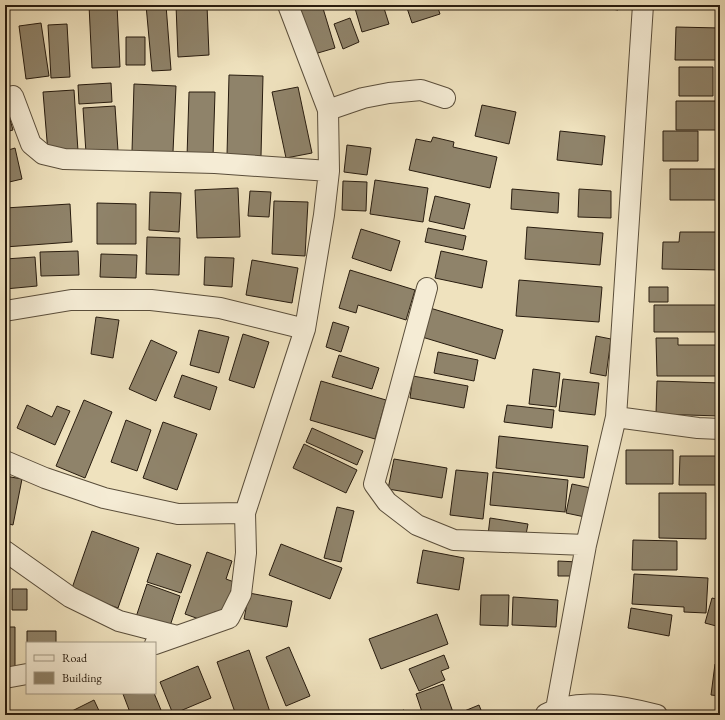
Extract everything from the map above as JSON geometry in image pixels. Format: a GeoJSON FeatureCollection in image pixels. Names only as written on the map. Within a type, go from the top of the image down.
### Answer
{"type":"FeatureCollection","features":[{"type":"Feature","properties":{"kind":"street"},"geometry":{"type":"LineString","coordinates":[[156,644],[229,618],[241,594],[246,553],[245,513],[305,329],[324,215],[329,171],[328,110],[288,5]]}},
{"type":"Feature","properties":{"kind":"street"},"geometry":{"type":"LineString","coordinates":[[644,5],[616,417],[586,544],[550,712],[587,703],[657,715]]}},
{"type":"Feature","properties":{"kind":"street"},"geometry":{"type":"LineString","coordinates":[[328,110],[363,98],[389,93],[421,90],[445,98]]}},
{"type":"Feature","properties":{"kind":"street"},"geometry":{"type":"LineString","coordinates":[[13,96],[31,144],[43,154],[64,159],[215,163],[329,171]]}},
{"type":"Feature","properties":{"kind":"street"},"geometry":{"type":"LineString","coordinates":[[427,288],[374,484],[387,502],[417,525],[454,540],[586,544]]}},
{"type":"Feature","properties":{"kind":"street"},"geometry":{"type":"LineString","coordinates":[[5,311],[71,300],[151,300],[220,308],[305,329]]}},
{"type":"Feature","properties":{"kind":"street"},"geometry":{"type":"LineString","coordinates":[[616,417],[698,428],[720,429]]}},
{"type":"Feature","properties":{"kind":"street"},"geometry":{"type":"LineString","coordinates":[[5,461],[45,478],[104,498],[178,514],[245,513]]}},
{"type":"Feature","properties":{"kind":"street"},"geometry":{"type":"LineString","coordinates":[[5,551],[70,597],[119,621],[177,636]]}},
{"type":"Feature","properties":{"kind":"street"},"geometry":{"type":"LineString","coordinates":[[5,678],[26,674]]}},
{"type":"Feature","properties":{"kind":"building"},"geometry":{"type":"Polygon","coordinates":[[[89,5],[117,5],[120,67],[92,68],[89,5]]]}},
{"type":"Feature","properties":{"kind":"building"},"geometry":{"type":"Polygon","coordinates":[[[146,5],[166,5],[171,70],[152,71],[146,5]]]}},
{"type":"Feature","properties":{"kind":"building"},"geometry":{"type":"Polygon","coordinates":[[[176,5],[207,5],[209,55],[178,57],[176,5]]]}},
{"type":"Feature","properties":{"kind":"building"},"geometry":{"type":"Polygon","coordinates":[[[296,5],[322,5],[335,48],[311,55],[296,5]]]}},
{"type":"Feature","properties":{"kind":"building"},"geometry":{"type":"Polygon","coordinates":[[[354,5],[383,5],[389,24],[362,32],[354,5]]]}},
{"type":"Feature","properties":{"kind":"building"},"geometry":{"type":"Polygon","coordinates":[[[406,5],[437,5],[440,14],[412,23],[406,5]]]}},
{"type":"Feature","properties":{"kind":"building"},"geometry":{"type":"Polygon","coordinates":[[[586,5],[618,5],[618,10],[586,5]]]}},
{"type":"Feature","properties":{"kind":"building"},"geometry":{"type":"Polygon","coordinates":[[[350,18],[359,42],[343,49],[334,24],[350,18]]]}},
{"type":"Feature","properties":{"kind":"building"},"geometry":{"type":"Polygon","coordinates":[[[41,23],[49,76],[26,79],[19,26],[41,23]]]}},
{"type":"Feature","properties":{"kind":"building"},"geometry":{"type":"Polygon","coordinates":[[[67,24],[70,77],[51,78],[48,25],[67,24]]]}},
{"type":"Feature","properties":{"kind":"building"},"geometry":{"type":"Polygon","coordinates":[[[676,27],[720,28],[720,60],[675,60],[676,27]]]}},
{"type":"Feature","properties":{"kind":"building"},"geometry":{"type":"Polygon","coordinates":[[[126,37],[145,37],[145,65],[126,65],[126,37]]]}},
{"type":"Feature","properties":{"kind":"building"},"geometry":{"type":"Polygon","coordinates":[[[679,67],[713,67],[713,96],[679,96],[679,67]]]}},
{"type":"Feature","properties":{"kind":"building"},"geometry":{"type":"Polygon","coordinates":[[[229,75],[263,76],[261,156],[227,155],[229,75]]]}},
{"type":"Feature","properties":{"kind":"building"},"geometry":{"type":"Polygon","coordinates":[[[111,83],[112,102],[79,104],[78,85],[111,83]]]}},
{"type":"Feature","properties":{"kind":"building"},"geometry":{"type":"Polygon","coordinates":[[[134,84],[176,86],[173,152],[132,151],[134,84]]]}},
{"type":"Feature","properties":{"kind":"building"},"geometry":{"type":"Polygon","coordinates":[[[298,87],[312,153],[286,158],[272,92],[298,87]]]}},
{"type":"Feature","properties":{"kind":"building"},"geometry":{"type":"Polygon","coordinates":[[[74,90],[78,151],[48,153],[43,92],[74,90]]]}},
{"type":"Feature","properties":{"kind":"building"},"geometry":{"type":"Polygon","coordinates":[[[189,92],[215,92],[213,157],[187,157],[189,92]]]}},
{"type":"Feature","properties":{"kind":"building"},"geometry":{"type":"Polygon","coordinates":[[[676,101],[720,101],[720,130],[676,130],[676,101]]]}},
{"type":"Feature","properties":{"kind":"building"},"geometry":{"type":"Polygon","coordinates":[[[5,102],[13,130],[5,132],[5,102]]]}},
{"type":"Feature","properties":{"kind":"building"},"geometry":{"type":"Polygon","coordinates":[[[482,105],[516,112],[509,144],[475,136],[482,105]]]}},
{"type":"Feature","properties":{"kind":"building"},"geometry":{"type":"Polygon","coordinates":[[[115,106],[118,151],[86,153],[83,108],[115,106]]]}},
{"type":"Feature","properties":{"kind":"building"},"geometry":{"type":"Polygon","coordinates":[[[560,131],[605,136],[602,165],[557,160],[560,131]]]}},
{"type":"Feature","properties":{"kind":"building"},"geometry":{"type":"Polygon","coordinates":[[[663,131],[698,131],[698,161],[663,161],[663,131]]]}},
{"type":"Feature","properties":{"kind":"building"},"geometry":{"type":"Polygon","coordinates":[[[433,137],[454,142],[453,147],[497,157],[490,188],[409,170],[416,139],[431,142],[433,137]]]}},
{"type":"Feature","properties":{"kind":"building"},"geometry":{"type":"Polygon","coordinates":[[[347,145],[371,148],[367,175],[344,172],[347,145]]]}},
{"type":"Feature","properties":{"kind":"building"},"geometry":{"type":"Polygon","coordinates":[[[15,148],[22,179],[5,183],[5,151],[15,148]]]}},
{"type":"Feature","properties":{"kind":"building"},"geometry":{"type":"Polygon","coordinates":[[[670,169],[720,169],[720,200],[670,200],[670,169]]]}},
{"type":"Feature","properties":{"kind":"building"},"geometry":{"type":"Polygon","coordinates":[[[375,180],[428,188],[423,222],[370,214],[375,180]]]}},
{"type":"Feature","properties":{"kind":"building"},"geometry":{"type":"Polygon","coordinates":[[[343,181],[367,182],[366,211],[342,210],[343,181]]]}},
{"type":"Feature","properties":{"kind":"building"},"geometry":{"type":"Polygon","coordinates":[[[238,188],[240,237],[197,238],[195,190],[238,188]]]}},
{"type":"Feature","properties":{"kind":"building"},"geometry":{"type":"Polygon","coordinates":[[[512,189],[559,193],[558,213],[511,209],[512,189]]]}},
{"type":"Feature","properties":{"kind":"building"},"geometry":{"type":"Polygon","coordinates":[[[579,189],[611,191],[611,218],[578,217],[579,189]]]}},
{"type":"Feature","properties":{"kind":"building"},"geometry":{"type":"Polygon","coordinates":[[[250,191],[271,192],[269,217],[248,216],[250,191]]]}},
{"type":"Feature","properties":{"kind":"building"},"geometry":{"type":"Polygon","coordinates":[[[150,192],[181,193],[179,232],[149,230],[150,192]]]}},
{"type":"Feature","properties":{"kind":"building"},"geometry":{"type":"Polygon","coordinates":[[[435,196],[470,204],[464,229],[429,221],[435,196]]]}},
{"type":"Feature","properties":{"kind":"building"},"geometry":{"type":"Polygon","coordinates":[[[274,201],[308,202],[305,256],[272,254],[274,201]]]}},
{"type":"Feature","properties":{"kind":"building"},"geometry":{"type":"Polygon","coordinates":[[[97,203],[136,204],[136,244],[97,244],[97,203]]]}},
{"type":"Feature","properties":{"kind":"building"},"geometry":{"type":"Polygon","coordinates":[[[70,204],[72,242],[5,247],[5,208],[70,204]]]}},
{"type":"Feature","properties":{"kind":"building"},"geometry":{"type":"Polygon","coordinates":[[[527,227],[603,233],[600,265],[525,259],[527,227]]]}},
{"type":"Feature","properties":{"kind":"building"},"geometry":{"type":"Polygon","coordinates":[[[428,228],[466,236],[463,250],[425,242],[428,228]]]}},
{"type":"Feature","properties":{"kind":"building"},"geometry":{"type":"Polygon","coordinates":[[[361,229],[400,241],[391,271],[352,258],[361,229]]]}},
{"type":"Feature","properties":{"kind":"building"},"geometry":{"type":"Polygon","coordinates":[[[680,232],[720,232],[720,270],[662,269],[663,242],[679,242],[680,232]]]}},
{"type":"Feature","properties":{"kind":"building"},"geometry":{"type":"Polygon","coordinates":[[[147,237],[180,238],[179,275],[146,274],[147,237]]]}},
{"type":"Feature","properties":{"kind":"building"},"geometry":{"type":"Polygon","coordinates":[[[78,251],[79,275],[41,276],[40,252],[78,251]]]}},
{"type":"Feature","properties":{"kind":"building"},"geometry":{"type":"Polygon","coordinates":[[[441,251],[487,261],[482,288],[435,278],[441,251]]]}},
{"type":"Feature","properties":{"kind":"building"},"geometry":{"type":"Polygon","coordinates":[[[101,254],[137,255],[136,278],[100,277],[101,254]]]}},
{"type":"Feature","properties":{"kind":"building"},"geometry":{"type":"Polygon","coordinates":[[[35,257],[37,286],[5,289],[5,259],[35,257]]]}},
{"type":"Feature","properties":{"kind":"building"},"geometry":{"type":"Polygon","coordinates":[[[205,257],[234,258],[232,287],[204,285],[205,257]]]}},
{"type":"Feature","properties":{"kind":"building"},"geometry":{"type":"Polygon","coordinates":[[[252,260],[298,268],[292,303],[246,295],[252,260]]]}},
{"type":"Feature","properties":{"kind":"building"},"geometry":{"type":"Polygon","coordinates":[[[350,270],[415,290],[406,320],[358,305],[356,313],[339,308],[350,270]]]}},
{"type":"Feature","properties":{"kind":"building"},"geometry":{"type":"Polygon","coordinates":[[[519,280],[602,287],[599,322],[516,316],[519,280]]]}},
{"type":"Feature","properties":{"kind":"building"},"geometry":{"type":"Polygon","coordinates":[[[649,287],[668,287],[668,302],[649,302],[649,287]]]}},
{"type":"Feature","properties":{"kind":"building"},"geometry":{"type":"Polygon","coordinates":[[[654,305],[719,305],[719,332],[654,332],[654,305]]]}},
{"type":"Feature","properties":{"kind":"building"},"geometry":{"type":"Polygon","coordinates":[[[430,308],[503,330],[495,359],[422,337],[430,308]]]}},
{"type":"Feature","properties":{"kind":"building"},"geometry":{"type":"Polygon","coordinates":[[[96,317],[119,320],[113,358],[91,354],[96,317]]]}},
{"type":"Feature","properties":{"kind":"building"},"geometry":{"type":"Polygon","coordinates":[[[333,322],[349,327],[341,352],[326,347],[333,322]]]}},
{"type":"Feature","properties":{"kind":"building"},"geometry":{"type":"Polygon","coordinates":[[[199,330],[229,337],[219,373],[190,365],[199,330]]]}},
{"type":"Feature","properties":{"kind":"building"},"geometry":{"type":"Polygon","coordinates":[[[243,334],[269,342],[254,388],[229,380],[243,334]]]}},
{"type":"Feature","properties":{"kind":"building"},"geometry":{"type":"Polygon","coordinates":[[[596,336],[611,339],[606,376],[590,373],[596,336]]]}},
{"type":"Feature","properties":{"kind":"building"},"geometry":{"type":"Polygon","coordinates":[[[656,338],[678,338],[678,345],[720,345],[720,376],[657,376],[656,338]]]}},
{"type":"Feature","properties":{"kind":"building"},"geometry":{"type":"Polygon","coordinates":[[[151,340],[177,352],[156,401],[129,389],[151,340]]]}},
{"type":"Feature","properties":{"kind":"building"},"geometry":{"type":"Polygon","coordinates":[[[438,352],[478,360],[474,381],[434,373],[438,352]]]}},
{"type":"Feature","properties":{"kind":"building"},"geometry":{"type":"Polygon","coordinates":[[[339,355],[379,368],[372,389],[332,377],[339,355]]]}},
{"type":"Feature","properties":{"kind":"building"},"geometry":{"type":"Polygon","coordinates":[[[533,369],[560,373],[556,407],[529,404],[533,369]]]}},
{"type":"Feature","properties":{"kind":"building"},"geometry":{"type":"Polygon","coordinates":[[[182,375],[217,387],[210,410],[174,397],[182,375]]]}},
{"type":"Feature","properties":{"kind":"building"},"geometry":{"type":"Polygon","coordinates":[[[413,376],[468,386],[464,408],[410,398],[413,376]]]}},
{"type":"Feature","properties":{"kind":"building"},"geometry":{"type":"Polygon","coordinates":[[[563,379],[599,383],[595,415],[559,411],[563,379]]]}},
{"type":"Feature","properties":{"kind":"building"},"geometry":{"type":"Polygon","coordinates":[[[321,381],[386,400],[375,439],[310,420],[321,381]]]}},
{"type":"Feature","properties":{"kind":"building"},"geometry":{"type":"Polygon","coordinates":[[[657,381],[720,383],[720,416],[656,414],[657,381]]]}},
{"type":"Feature","properties":{"kind":"building"},"geometry":{"type":"Polygon","coordinates":[[[84,400],[112,412],[85,478],[56,466],[84,400]]]}},
{"type":"Feature","properties":{"kind":"building"},"geometry":{"type":"Polygon","coordinates":[[[27,405],[52,417],[57,406],[70,411],[55,445],[17,428],[27,405]]]}},
{"type":"Feature","properties":{"kind":"building"},"geometry":{"type":"Polygon","coordinates":[[[507,405],[554,410],[552,428],[504,422],[507,405]]]}},
{"type":"Feature","properties":{"kind":"building"},"geometry":{"type":"Polygon","coordinates":[[[126,420],[151,430],[137,471],[111,462],[126,420]]]}},
{"type":"Feature","properties":{"kind":"building"},"geometry":{"type":"Polygon","coordinates":[[[163,422],[197,434],[177,490],[143,478],[163,422]]]}},
{"type":"Feature","properties":{"kind":"building"},"geometry":{"type":"Polygon","coordinates":[[[312,428],[363,451],[357,465],[306,442],[312,428]]]}},
{"type":"Feature","properties":{"kind":"building"},"geometry":{"type":"Polygon","coordinates":[[[499,436],[588,446],[584,478],[496,468],[499,436]]]}},
{"type":"Feature","properties":{"kind":"building"},"geometry":{"type":"Polygon","coordinates":[[[304,444],[357,470],[346,493],[293,468],[304,444]]]}},
{"type":"Feature","properties":{"kind":"building"},"geometry":{"type":"Polygon","coordinates":[[[626,450],[673,450],[673,484],[626,484],[626,450]]]}},
{"type":"Feature","properties":{"kind":"building"},"geometry":{"type":"Polygon","coordinates":[[[680,456],[720,456],[720,485],[679,485],[680,456]]]}},
{"type":"Feature","properties":{"kind":"building"},"geometry":{"type":"Polygon","coordinates":[[[394,459],[447,468],[442,498],[388,489],[394,459]]]}},
{"type":"Feature","properties":{"kind":"building"},"geometry":{"type":"Polygon","coordinates":[[[456,470],[488,473],[483,519],[450,515],[456,470]]]}},
{"type":"Feature","properties":{"kind":"building"},"geometry":{"type":"Polygon","coordinates":[[[493,472],[568,480],[565,512],[490,505],[493,472]]]}},
{"type":"Feature","properties":{"kind":"building"},"geometry":{"type":"Polygon","coordinates":[[[5,476],[22,479],[13,525],[5,523],[5,476]]]}},
{"type":"Feature","properties":{"kind":"building"},"geometry":{"type":"Polygon","coordinates":[[[572,484],[591,488],[585,517],[566,513],[572,484]]]}},
{"type":"Feature","properties":{"kind":"building"},"geometry":{"type":"Polygon","coordinates":[[[659,493],[706,493],[706,539],[659,538],[659,493]]]}},
{"type":"Feature","properties":{"kind":"building"},"geometry":{"type":"Polygon","coordinates":[[[337,507],[354,511],[341,562],[324,558],[337,507]]]}},
{"type":"Feature","properties":{"kind":"building"},"geometry":{"type":"Polygon","coordinates":[[[490,518],[528,524],[525,540],[488,535],[490,518]]]}},
{"type":"Feature","properties":{"kind":"building"},"geometry":{"type":"Polygon","coordinates":[[[92,531],[139,548],[118,608],[71,591],[92,531]]]}},
{"type":"Feature","properties":{"kind":"building"},"geometry":{"type":"Polygon","coordinates":[[[633,540],[677,541],[677,570],[632,570],[633,540]]]}},
{"type":"Feature","properties":{"kind":"building"},"geometry":{"type":"Polygon","coordinates":[[[281,544],[342,568],[330,599],[269,575],[281,544]]]}},
{"type":"Feature","properties":{"kind":"building"},"geometry":{"type":"Polygon","coordinates":[[[423,550],[464,558],[459,590],[417,583],[423,550]]]}},
{"type":"Feature","properties":{"kind":"building"},"geometry":{"type":"Polygon","coordinates":[[[207,552],[232,561],[226,579],[234,582],[223,615],[214,612],[210,623],[185,614],[207,552]]]}},
{"type":"Feature","properties":{"kind":"building"},"geometry":{"type":"Polygon","coordinates":[[[157,553],[191,565],[181,593],[147,582],[157,553]]]}},
{"type":"Feature","properties":{"kind":"building"},"geometry":{"type":"Polygon","coordinates":[[[558,561],[578,562],[578,576],[558,576],[558,561]]]}},
{"type":"Feature","properties":{"kind":"building"},"geometry":{"type":"Polygon","coordinates":[[[634,574],[708,578],[706,613],[684,612],[684,607],[632,604],[634,574]]]}},
{"type":"Feature","properties":{"kind":"building"},"geometry":{"type":"Polygon","coordinates":[[[147,584],[180,596],[169,629],[136,617],[147,584]]]}},
{"type":"Feature","properties":{"kind":"building"},"geometry":{"type":"Polygon","coordinates":[[[12,589],[27,589],[27,610],[12,610],[12,589]]]}},
{"type":"Feature","properties":{"kind":"building"},"geometry":{"type":"Polygon","coordinates":[[[249,593],[292,601],[287,627],[244,619],[249,593]]]}},
{"type":"Feature","properties":{"kind":"building"},"geometry":{"type":"Polygon","coordinates":[[[481,595],[509,595],[508,626],[480,625],[481,595]]]}},
{"type":"Feature","properties":{"kind":"building"},"geometry":{"type":"Polygon","coordinates":[[[513,597],[558,600],[556,627],[512,625],[513,597]]]}},
{"type":"Feature","properties":{"kind":"building"},"geometry":{"type":"Polygon","coordinates":[[[712,598],[720,600],[720,627],[705,623],[712,598]]]}},
{"type":"Feature","properties":{"kind":"building"},"geometry":{"type":"Polygon","coordinates":[[[631,608],[672,615],[669,636],[628,628],[631,608]]]}},
{"type":"Feature","properties":{"kind":"building"},"geometry":{"type":"Polygon","coordinates":[[[437,614],[448,644],[381,669],[369,639],[437,614]]]}},
{"type":"Feature","properties":{"kind":"building"},"geometry":{"type":"Polygon","coordinates":[[[5,627],[15,627],[15,673],[5,672],[5,627]]]}},
{"type":"Feature","properties":{"kind":"building"},"geometry":{"type":"Polygon","coordinates":[[[27,631],[56,631],[56,642],[27,642],[27,631]]]}},
{"type":"Feature","properties":{"kind":"building"},"geometry":{"type":"Polygon","coordinates":[[[289,647],[310,696],[286,706],[266,657],[289,647]]]}},
{"type":"Feature","properties":{"kind":"building"},"geometry":{"type":"Polygon","coordinates":[[[249,650],[271,715],[236,715],[217,662],[249,650]]]}},
{"type":"Feature","properties":{"kind":"building"},"geometry":{"type":"Polygon","coordinates":[[[444,655],[449,668],[441,671],[445,680],[419,691],[409,669],[444,655]]]}},
{"type":"Feature","properties":{"kind":"building"},"geometry":{"type":"Polygon","coordinates":[[[715,664],[720,665],[720,696],[711,695],[715,664]]]}},
{"type":"Feature","properties":{"kind":"building"},"geometry":{"type":"Polygon","coordinates":[[[198,666],[211,698],[173,714],[160,682],[198,666]]]}},
{"type":"Feature","properties":{"kind":"building"},"geometry":{"type":"Polygon","coordinates":[[[443,684],[454,715],[423,715],[416,694],[443,684]]]}},
{"type":"Feature","properties":{"kind":"building"},"geometry":{"type":"Polygon","coordinates":[[[123,694],[154,694],[163,715],[131,715],[123,694]]]}},
{"type":"Feature","properties":{"kind":"building"},"geometry":{"type":"Polygon","coordinates":[[[94,700],[101,715],[64,715],[94,700]]]}},
{"type":"Feature","properties":{"kind":"building"},"geometry":{"type":"Polygon","coordinates":[[[479,705],[483,715],[463,715],[462,712],[479,705]]]}},
{"type":"Feature","properties":{"kind":"building"},"geometry":{"type":"Polygon","coordinates":[[[404,710],[406,715],[388,715],[404,710]]]}}]}
